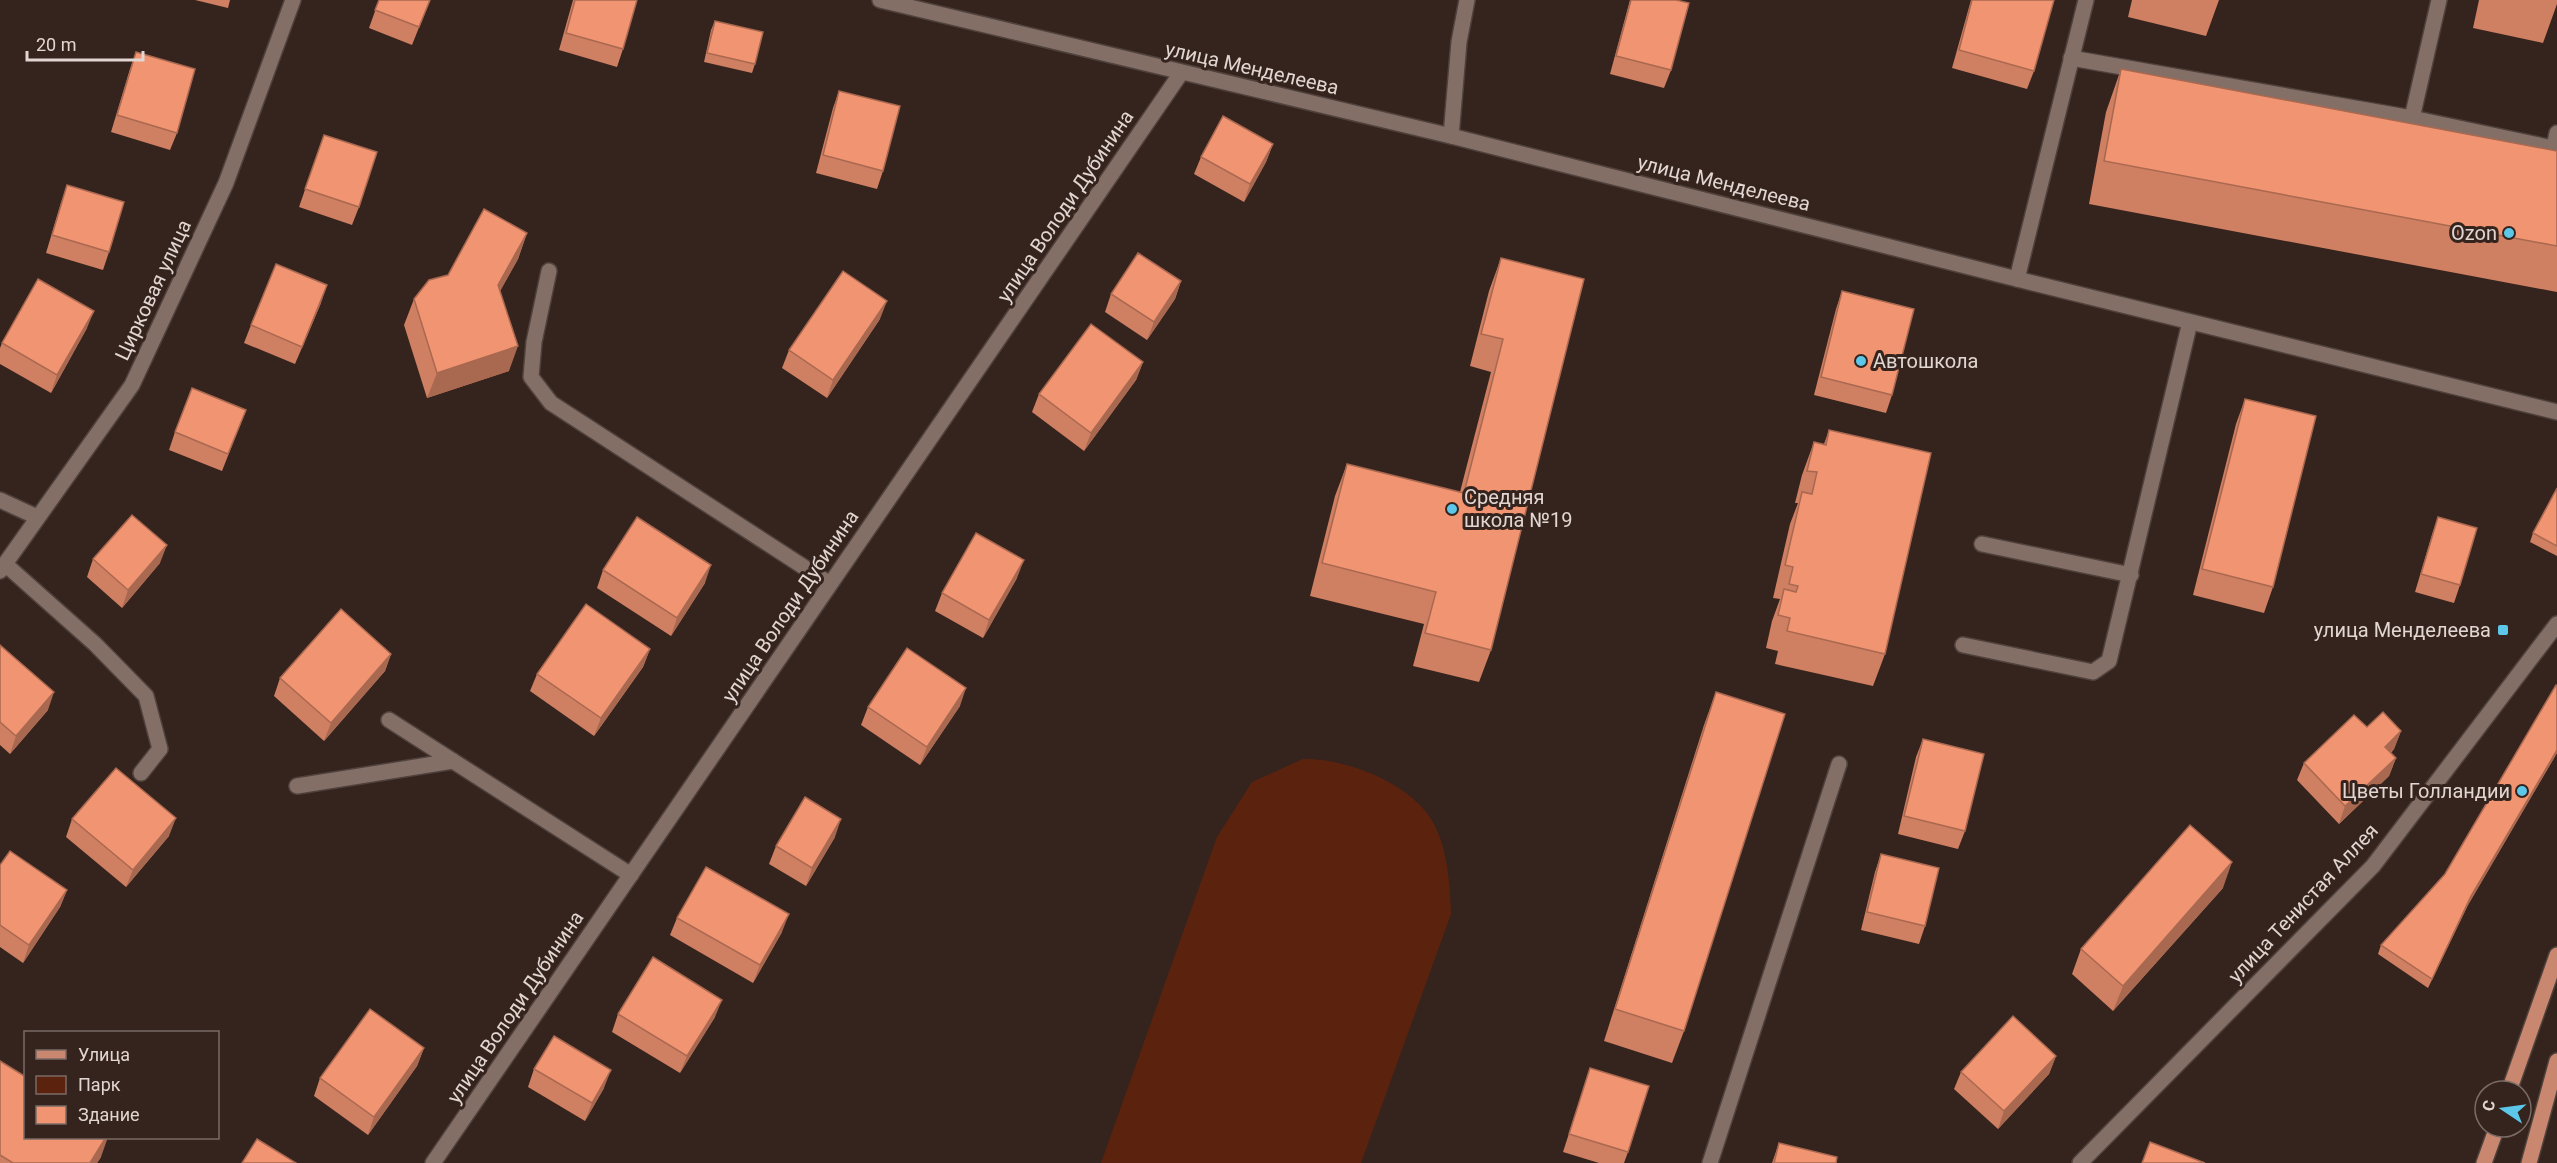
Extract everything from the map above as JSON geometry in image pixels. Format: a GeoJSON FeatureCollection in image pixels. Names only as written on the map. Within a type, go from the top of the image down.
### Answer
{"type":"FeatureCollection","features":[{"type":"Feature","properties":{"kind":"main road"},"geometry":{"type":"LineString","coordinates":[[2513,1079],[2557,956]]}},
{"type":"Feature","properties":{"kind":"main road"},"geometry":{"type":"LineString","coordinates":[[2529,1163],[2557,1061]]}},
{"type":"Feature","properties":{"kind":"main road"},"geometry":{"type":"LineString","coordinates":[[2484,1163],[2493,1139]]}},
{"type":"Feature","properties":{"kind":"street","name":"Цирковая улица"},"geometry":{"type":"LineString","coordinates":[[3,567],[132,385],[226,183],[293,0]]}},
{"type":"Feature","properties":{"kind":"street","name":"улица Менделеева"},"geometry":{"type":"LineString","coordinates":[[880,0],[1451,136],[2557,412]]}},
{"type":"Feature","properties":{"kind":"street"},"geometry":{"type":"LineString","coordinates":[[1451,136],[1459,42],[1467,0]]}},
{"type":"Feature","properties":{"kind":"street"},"geometry":{"type":"LineString","coordinates":[[2017,279],[2086,0]]}},
{"type":"Feature","properties":{"kind":"street"},"geometry":{"type":"LineString","coordinates":[[2412,118],[2439,0]]}},
{"type":"Feature","properties":{"kind":"street"},"geometry":{"type":"LineString","coordinates":[[2072,58],[2556,143]]}},
{"type":"Feature","properties":{"kind":"street","name":"улица Володи Дубинина"},"geometry":{"type":"LineString","coordinates":[[433,1163],[1181,73]]}},
{"type":"Feature","properties":{"kind":"street"},"geometry":{"type":"LineString","coordinates":[[549,271],[534,342],[531,377],[551,403],[830,584]]}},
{"type":"Feature","properties":{"kind":"street"},"geometry":{"type":"LineString","coordinates":[[1963,645],[2093,672],[2109,661],[2190,322]]}},
{"type":"Feature","properties":{"kind":"street"},"geometry":{"type":"LineString","coordinates":[[0,500],[37,517]]}},
{"type":"Feature","properties":{"kind":"street"},"geometry":{"type":"LineString","coordinates":[[1982,544],[2131,575]]}},
{"type":"Feature","properties":{"kind":"street"},"geometry":{"type":"LineString","coordinates":[[3,567],[95,644],[146,696],[160,749],[141,773]]}},
{"type":"Feature","properties":{"kind":"street","name":"улица Тенистая Аллея"},"geometry":{"type":"LineString","coordinates":[[2080,1163],[2373,866],[2557,624]]}},
{"type":"Feature","properties":{"kind":"street"},"geometry":{"type":"LineString","coordinates":[[389,720],[631,875]]}},
{"type":"Feature","properties":{"kind":"street"},"geometry":{"type":"LineString","coordinates":[[297,786],[453,761]]}},
{"type":"Feature","properties":{"kind":"street"},"geometry":{"type":"LineString","coordinates":[[1710,1163],[1839,764]]}},
{"type":"Feature","properties":{"kind":"green space"},"geometry":{"type":"Polygon","coordinates":[[[1303,759],[1340,763],[1359,769],[1397,787],[1413,799],[1427,813],[1436,828],[1448,870],[1451,914],[1361,1163],[1101,1163],[1217,837],[1252,782],[1303,759]]]}},
{"type":"Feature","properties":{"kind":"building"},"geometry":{"type":"Polygon","coordinates":[[[379,0],[430,0],[419,27],[375,10],[379,0]]]}},
{"type":"Feature","properties":{"kind":"building"},"geometry":{"type":"Polygon","coordinates":[[[575,0],[637,0],[623,49],[566,33],[575,0]]]}},
{"type":"Feature","properties":{"kind":"building"},"geometry":{"type":"Polygon","coordinates":[[[1631,0],[1676,0],[1689,3],[1671,70],[1616,56],[1631,0]]]}},
{"type":"Feature","properties":{"kind":"building"},"geometry":{"type":"Polygon","coordinates":[[[1972,0],[2054,0],[2034,71],[1959,50],[1972,0]]]}},
{"type":"Feature","properties":{"kind":"building"},"geometry":{"type":"Polygon","coordinates":[[[715,21],[763,32],[755,64],[707,53],[715,21]]]}},
{"type":"Feature","properties":{"kind":"building"},"geometry":{"type":"Polygon","coordinates":[[[136,52],[195,69],[177,133],[117,115],[136,52]]]}},
{"type":"Feature","properties":{"kind":"building"},"geometry":{"type":"Polygon","coordinates":[[[2121,69],[2557,151],[2557,246],[2104,161],[2121,69]]]}},
{"type":"Feature","properties":{"kind":"building"},"geometry":{"type":"Polygon","coordinates":[[[839,91],[900,106],[883,171],[823,155],[839,91]]]}},
{"type":"Feature","properties":{"kind":"building"},"geometry":{"type":"Polygon","coordinates":[[[1223,116],[1273,144],[1250,184],[1201,157],[1223,116]]]}},
{"type":"Feature","properties":{"kind":"building"},"geometry":{"type":"Polygon","coordinates":[[[324,135],[377,152],[359,207],[305,189],[324,135]]]}},
{"type":"Feature","properties":{"kind":"building"},"geometry":{"type":"Polygon","coordinates":[[[67,185],[124,202],[109,252],[52,235],[67,185]]]}},
{"type":"Feature","properties":{"kind":"building"},"geometry":{"type":"Polygon","coordinates":[[[484,209],[527,233],[498,285],[518,346],[437,373],[414,299],[429,280],[448,275],[484,209]]]}},
{"type":"Feature","properties":{"kind":"building"},"geometry":{"type":"Polygon","coordinates":[[[1138,253],[1181,281],[1154,322],[1111,294],[1138,253]]]}},
{"type":"Feature","properties":{"kind":"building"},"geometry":{"type":"Polygon","coordinates":[[[1501,258],[1584,279],[1491,650],[1425,633],[1436,592],[1322,563],[1347,464],[1464,493],[1503,339],[1481,334],[1501,258]]]}},
{"type":"Feature","properties":{"kind":"building"},"geometry":{"type":"Polygon","coordinates":[[[276,264],[327,285],[302,347],[251,325],[276,264]]]}},
{"type":"Feature","properties":{"kind":"building"},"geometry":{"type":"Polygon","coordinates":[[[843,271],[887,301],[833,380],[789,350],[843,271]]]}},
{"type":"Feature","properties":{"kind":"building"},"geometry":{"type":"Polygon","coordinates":[[[38,279],[94,311],[57,375],[2,343],[38,279]]]}},
{"type":"Feature","properties":{"kind":"building","name":"Автошкола"},"geometry":{"type":"Polygon","coordinates":[[[1842,291],[1914,309],[1892,395],[1821,377],[1842,291]]]}},
{"type":"Feature","properties":{"kind":"building"},"geometry":{"type":"Polygon","coordinates":[[[1091,324],[1143,362],[1091,433],[1039,394],[1091,324]]]}},
{"type":"Feature","properties":{"kind":"building"},"geometry":{"type":"Polygon","coordinates":[[[192,388],[246,410],[228,454],[175,432],[192,388]]]}},
{"type":"Feature","properties":{"kind":"building"},"geometry":{"type":"Polygon","coordinates":[[[2245,399],[2316,416],[2273,587],[2202,569],[2245,399]]]}},
{"type":"Feature","properties":{"kind":"building"},"geometry":{"type":"Polygon","coordinates":[[[1829,430],[1931,453],[1885,654],[1787,631],[1790,618],[1778,615],[1784,589],[1796,592],[1798,586],[1789,584],[1793,567],[1785,565],[1802,492],[1812,494],[1817,472],[1807,471],[1814,442],[1826,445],[1829,430]]]}},
{"type":"Feature","properties":{"kind":"building"},"geometry":{"type":"Polygon","coordinates":[[[2557,488],[2557,546],[2533,533],[2557,488]]]}},
{"type":"Feature","properties":{"kind":"building"},"geometry":{"type":"Polygon","coordinates":[[[132,515],[167,545],[128,590],[93,559],[132,515]]]}},
{"type":"Feature","properties":{"kind":"building"},"geometry":{"type":"Polygon","coordinates":[[[637,517],[711,565],[677,618],[603,570],[637,517]]]}},
{"type":"Feature","properties":{"kind":"building"},"geometry":{"type":"Polygon","coordinates":[[[2438,517],[2477,528],[2460,585],[2421,574],[2438,517]]]}},
{"type":"Feature","properties":{"kind":"building"},"geometry":{"type":"Polygon","coordinates":[[[976,533],[1024,560],[989,620],[942,593],[976,533]]]}},
{"type":"Feature","properties":{"kind":"building"},"geometry":{"type":"Polygon","coordinates":[[[586,604],[650,649],[601,718],[537,674],[586,604]]]}},
{"type":"Feature","properties":{"kind":"building"},"geometry":{"type":"Polygon","coordinates":[[[341,609],[391,654],[331,723],[280,678],[341,609]]]}},
{"type":"Feature","properties":{"kind":"building"},"geometry":{"type":"Polygon","coordinates":[[[0,645],[54,692],[16,736],[0,722],[0,645]]]}},
{"type":"Feature","properties":{"kind":"building"},"geometry":{"type":"Polygon","coordinates":[[[907,648],[966,688],[927,747],[868,707],[907,648]]]}},
{"type":"Feature","properties":{"kind":"building"},"geometry":{"type":"Polygon","coordinates":[[[2556,685],[2557,750],[2471,896],[2432,979],[2381,945],[2445,874],[2556,685]]]}},
{"type":"Feature","properties":{"kind":"building"},"geometry":{"type":"Polygon","coordinates":[[[1716,692],[1785,714],[1684,1031],[1615,1009],[1716,692]]]}},
{"type":"Feature","properties":{"kind":"building"},"geometry":{"type":"Polygon","coordinates":[[[2383,712],[2401,731],[2385,747],[2396,758],[2345,806],[2304,763],[2354,715],[2367,727],[2383,712]]]}},
{"type":"Feature","properties":{"kind":"building"},"geometry":{"type":"Polygon","coordinates":[[[1923,739],[1984,754],[1965,831],[1904,816],[1923,739]]]}},
{"type":"Feature","properties":{"kind":"building"},"geometry":{"type":"Polygon","coordinates":[[[116,768],[176,818],[133,870],[72,819],[116,768]]]}},
{"type":"Feature","properties":{"kind":"building"},"geometry":{"type":"Polygon","coordinates":[[[805,797],[841,819],[812,868],[776,846],[805,797]]]}},
{"type":"Feature","properties":{"kind":"building"},"geometry":{"type":"Polygon","coordinates":[[[2190,825],[2232,862],[2123,986],[2081,949],[2190,825]]]}},
{"type":"Feature","properties":{"kind":"building"},"geometry":{"type":"Polygon","coordinates":[[[10,851],[67,890],[29,945],[0,925],[0,865],[10,851]]]}},
{"type":"Feature","properties":{"kind":"building"},"geometry":{"type":"Polygon","coordinates":[[[1881,854],[1939,868],[1925,926],[1867,912],[1881,854]]]}},
{"type":"Feature","properties":{"kind":"building"},"geometry":{"type":"Polygon","coordinates":[[[706,867],[789,914],[760,965],[677,918],[706,867]]]}},
{"type":"Feature","properties":{"kind":"building"},"geometry":{"type":"Polygon","coordinates":[[[653,957],[722,1000],[687,1056],[618,1014],[653,957]]]}},
{"type":"Feature","properties":{"kind":"building"},"geometry":{"type":"Polygon","coordinates":[[[370,1009],[424,1048],[374,1117],[320,1078],[370,1009]]]}},
{"type":"Feature","properties":{"kind":"building"},"geometry":{"type":"Polygon","coordinates":[[[2013,1016],[2056,1056],[2004,1111],[1961,1072],[2013,1016]]]}},
{"type":"Feature","properties":{"kind":"building"},"geometry":{"type":"Polygon","coordinates":[[[554,1036],[611,1070],[592,1103],[534,1069],[554,1036]]]}},
{"type":"Feature","properties":{"kind":"building"},"geometry":{"type":"Polygon","coordinates":[[[0,1061],[24,1076],[24,1139],[105,1139],[90,1163],[13,1163],[0,1155],[0,1061]]]}},
{"type":"Feature","properties":{"kind":"building"},"geometry":{"type":"Polygon","coordinates":[[[1590,1068],[1649,1086],[1628,1152],[1569,1134],[1590,1068]]]}},
{"type":"Feature","properties":{"kind":"building"},"geometry":{"type":"Polygon","coordinates":[[[257,1139],[296,1163],[242,1163],[257,1139]]]}},
{"type":"Feature","properties":{"kind":"building"},"geometry":{"type":"Polygon","coordinates":[[[2150,1142],[2205,1163],[2142,1163],[2150,1142]]]}},
{"type":"Feature","properties":{"kind":"building"},"geometry":{"type":"Polygon","coordinates":[[[1779,1143],[1837,1157],[1836,1163],[1774,1163],[1779,1143]]]}},
{"type":"Feature","properties":{"kind":"place","name":"Ozon"},"geometry":{"type":"Point","coordinates":[2509,233]}},
{"type":"Feature","properties":{"kind":"place","name":"Автошкола"},"geometry":{"type":"Point","coordinates":[1861,361]}},
{"type":"Feature","properties":{"kind":"place","name":"Средняя школа №19"},"geometry":{"type":"Point","coordinates":[1452,509]}},
{"type":"Feature","properties":{"kind":"place","name":"улица Менделеева"},"geometry":{"type":"Point","coordinates":[2503,630]}},
{"type":"Feature","properties":{"kind":"place","name":"Цветы Голландии"},"geometry":{"type":"Point","coordinates":[2522,791]}}]}
